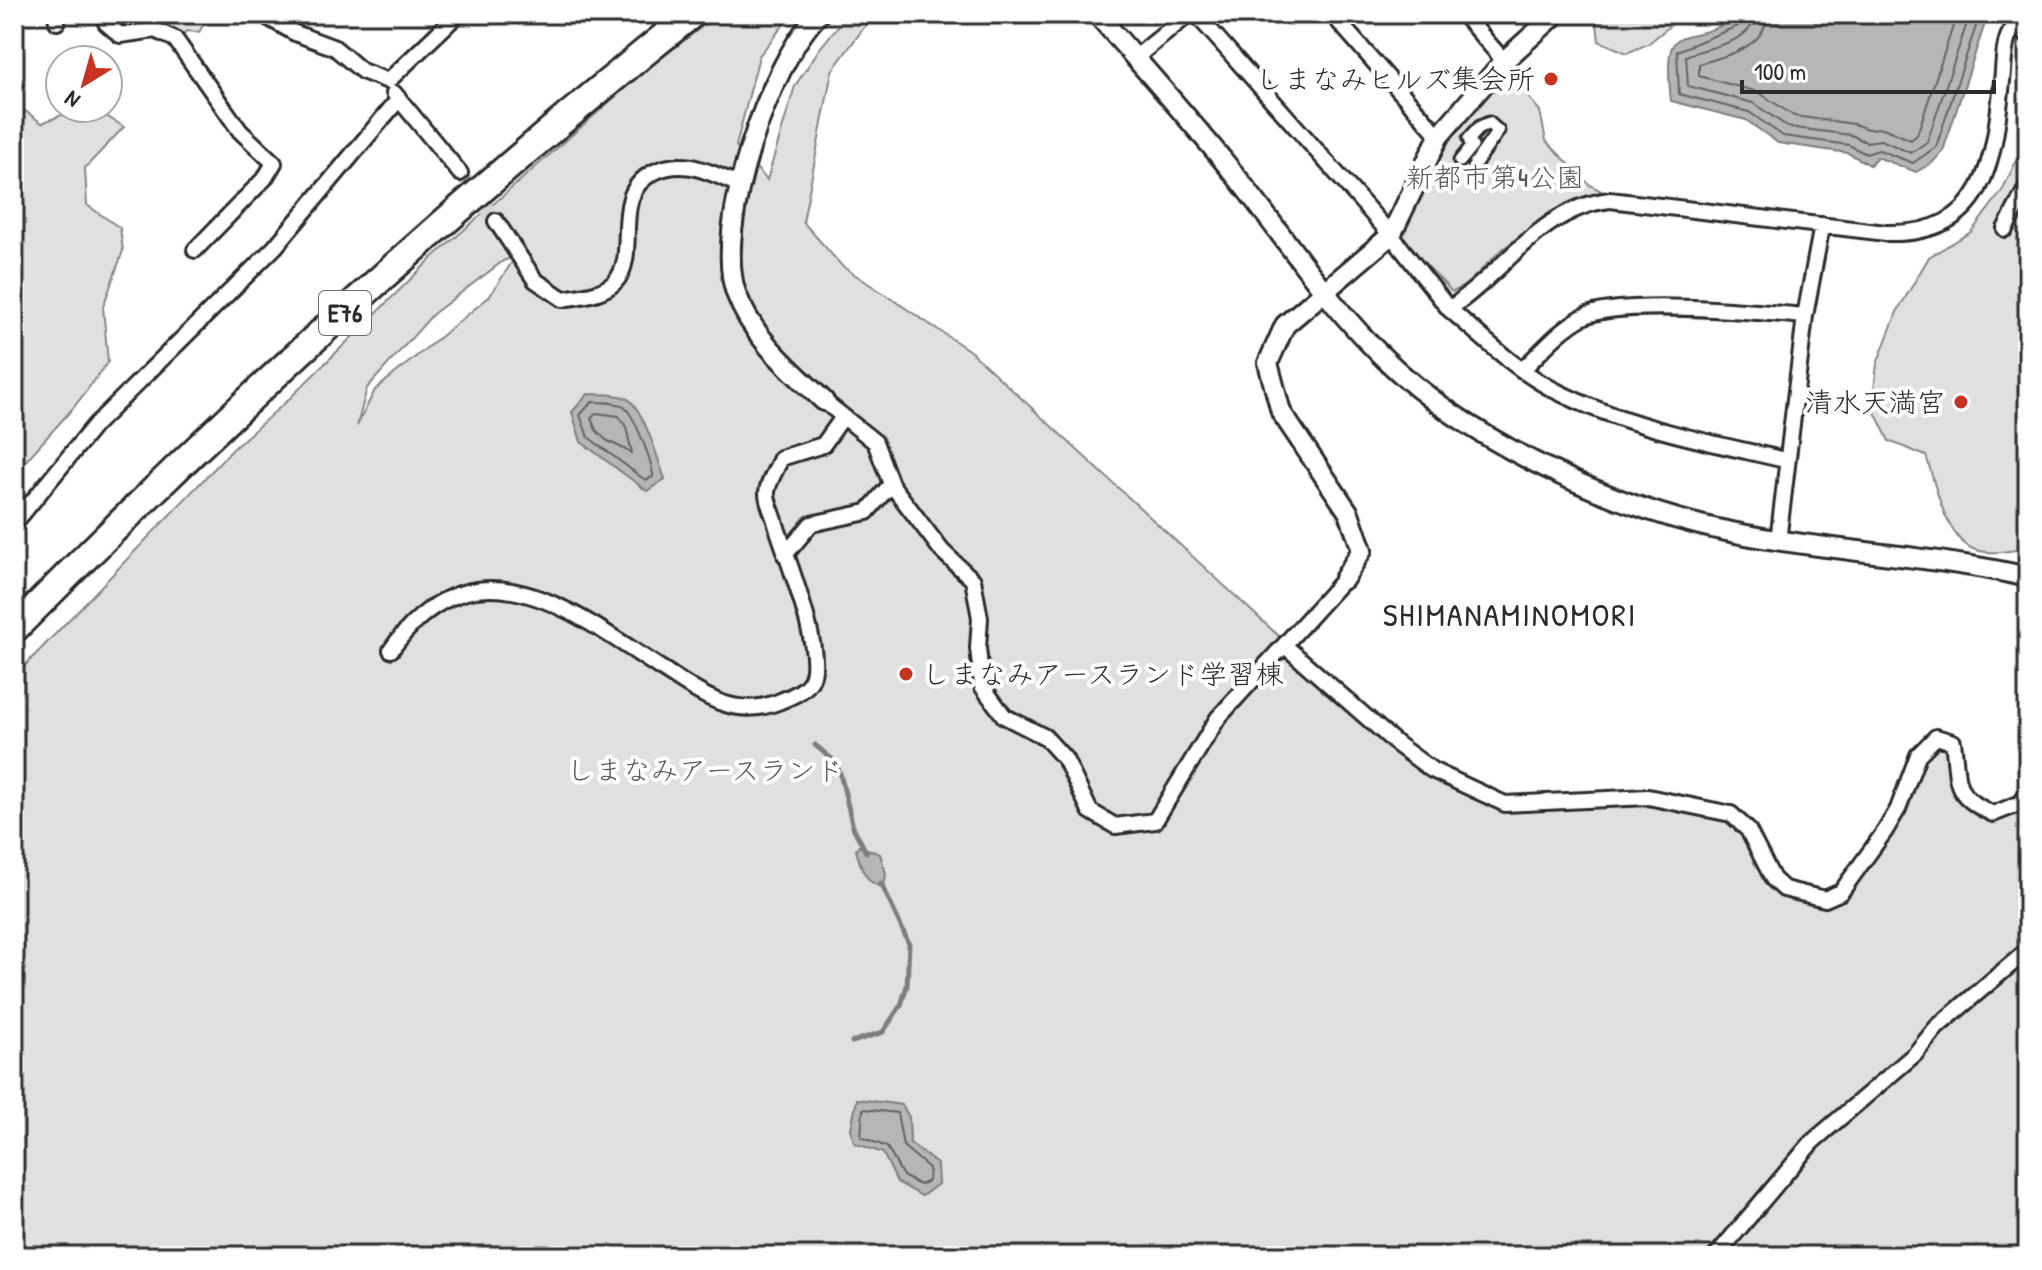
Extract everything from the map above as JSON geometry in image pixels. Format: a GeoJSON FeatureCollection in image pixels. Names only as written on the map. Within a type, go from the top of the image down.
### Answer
{"type":"FeatureCollection","features":[{"type":"Feature","properties":{"kind":"highway","name":"E76"},"geometry":{"type":"LineString","coordinates":[[14,629],[126,515],[288,364],[462,208],[692,14]]}},
{"type":"Feature","properties":{"kind":"street"},"geometry":{"type":"LineString","coordinates":[[105,14],[106,23],[120,35],[155,30],[175,39],[240,131],[274,163],[265,178],[195,250]]}},
{"type":"Feature","properties":{"kind":"street"},"geometry":{"type":"LineString","coordinates":[[262,14],[295,33],[335,48],[362,71],[388,81],[398,100],[460,173]]}},
{"type":"Feature","properties":{"kind":"street"},"geometry":{"type":"LineString","coordinates":[[388,81],[458,14]]}},
{"type":"Feature","properties":{"kind":"street"},"geometry":{"type":"LineString","coordinates":[[819,14],[788,57],[765,105],[740,185],[730,228],[735,292],[769,350],[824,401],[875,442],[891,484],[942,551],[973,580],[980,618],[978,648],[982,686],[1004,716],[1045,737],[1065,759],[1090,811],[1115,826],[1155,821],[1218,718],[1344,579],[1362,550],[1349,513],[1281,412],[1268,363],[1285,325],[1322,290],[1391,235],[1439,136],[1504,61],[1556,14]]}},
{"type":"Feature","properties":{"kind":"street"},"geometry":{"type":"LineString","coordinates":[[1097,14],[1232,171],[1322,290],[1360,334],[1444,407],[1578,482],[1655,512],[1778,541],[2028,577]]}},
{"type":"Feature","properties":{"kind":"street"},"geometry":{"type":"LineString","coordinates":[[1135,58],[1189,14]]}},
{"type":"Feature","properties":{"kind":"street"},"geometry":{"type":"LineString","coordinates":[[1196,14],[1391,235],[1449,309],[1522,370],[1555,391],[1646,426],[1785,460]]}},
{"type":"Feature","properties":{"kind":"street"},"geometry":{"type":"LineString","coordinates":[[1332,14],[1439,136]]}},
{"type":"Feature","properties":{"kind":"street"},"geometry":{"type":"LineString","coordinates":[[1463,14],[1504,61]]}},
{"type":"Feature","properties":{"kind":"street"},"geometry":{"type":"LineString","coordinates":[[1449,309],[1535,233],[1588,203],[1610,200],[1905,234],[1932,230],[1955,217],[1977,193],[1992,159],[2005,51],[2010,33],[2024,20],[2028,37]]}},
{"type":"Feature","properties":{"kind":"street"},"geometry":{"type":"LineString","coordinates":[[14,524],[95,425],[275,247],[398,100]]}},
{"type":"Feature","properties":{"kind":"street"},"geometry":{"type":"LineString","coordinates":[[1460,161],[1472,146],[1469,139],[1480,127],[1489,123],[1498,131],[1475,164]]}},
{"type":"Feature","properties":{"kind":"street"},"geometry":{"type":"LineString","coordinates":[[496,221],[535,280],[563,299],[592,295],[615,282],[621,271],[629,203],[640,179],[670,164],[701,168],[740,185]]}},
{"type":"Feature","properties":{"kind":"street"},"geometry":{"type":"LineString","coordinates":[[2005,229],[2028,185]]}},
{"type":"Feature","properties":{"kind":"street"},"geometry":{"type":"LineString","coordinates":[[1778,541],[1785,460],[1805,316],[1822,225]]}},
{"type":"Feature","properties":{"kind":"street"},"geometry":{"type":"LineString","coordinates":[[1522,370],[1584,317],[1604,311],[1721,309],[1805,316]]}},
{"type":"Feature","properties":{"kind":"street"},"geometry":{"type":"LineString","coordinates":[[391,650],[417,617],[439,600],[471,591],[504,589],[553,603],[714,702],[749,709],[770,705],[807,687],[814,666],[814,648],[767,492],[781,458],[823,445],[843,417]]}},
{"type":"Feature","properties":{"kind":"street"},"geometry":{"type":"LineString","coordinates":[[785,555],[811,524],[867,512],[891,484]]}},
{"type":"Feature","properties":{"kind":"street"},"geometry":{"type":"LineString","coordinates":[[1284,645],[1398,745],[1444,776],[1505,804],[1648,797],[1731,814],[1748,830],[1773,879],[1784,889],[1825,899],[1841,892],[1885,831],[1898,809],[1918,755],[1936,737],[1953,742],[1957,784],[1969,803],[1993,814],[2021,803],[2028,792]]}},
{"type":"Feature","properties":{"kind":"street"},"geometry":{"type":"LineString","coordinates":[[1716,1256],[1812,1142],[1915,1054],[1937,1027],[2028,950]]}},
{"type":"Feature","properties":{"kind":"green space"},"geometry":{"type":"Polygon","coordinates":[[[122,14],[210,14],[199,32],[186,31],[182,37],[157,23],[133,27],[123,21],[122,14]]]}},
{"type":"Feature","properties":{"kind":"green space","name":"しまなみアースランド"},"geometry":{"type":"Polygon","coordinates":[[[719,14],[792,14],[759,56],[736,146],[767,180],[795,86],[848,14],[874,14],[832,71],[803,222],[842,266],[970,351],[1374,724],[1505,804],[1667,801],[1731,814],[1773,879],[1825,899],[1864,861],[1918,755],[1936,737],[1952,742],[1957,784],[1993,814],[2028,785],[2028,1256],[14,1256],[14,677],[234,448],[288,400],[432,258],[648,68],[719,14]],[[516,256],[503,261],[433,314],[367,388],[357,426],[375,390],[489,297],[516,256]]]}},
{"type":"Feature","properties":{"kind":"green space"},"geometry":{"type":"Polygon","coordinates":[[[1596,14],[1715,14],[1702,24],[1683,15],[1648,44],[1627,53],[1599,41],[1596,14]]]}},
{"type":"Feature","properties":{"kind":"green space","name":"新都市第4公園"},"geometry":{"type":"Polygon","coordinates":[[[1504,69],[1540,111],[1546,141],[1590,185],[1601,191],[1527,231],[1466,284],[1452,292],[1396,233],[1445,140],[1504,69]]]}},
{"type":"Feature","properties":{"kind":"green space"},"geometry":{"type":"Polygon","coordinates":[[[14,103],[44,124],[119,124],[124,127],[85,168],[87,205],[120,228],[123,251],[103,307],[108,362],[74,407],[14,474],[14,103]]]}},
{"type":"Feature","properties":{"kind":"green space"},"geometry":{"type":"Polygon","coordinates":[[[2028,136],[2028,548],[1985,552],[1971,548],[1962,541],[1947,520],[1926,456],[1889,441],[1872,406],[1877,364],[1897,312],[1929,257],[1971,232],[2002,191],[2028,136]]]}},
{"type":"Feature","properties":{"kind":"water"},"geometry":{"type":"Polygon","coordinates":[[[1741,14],[1988,14],[1943,151],[1932,163],[1916,172],[1877,157],[1870,165],[1848,153],[1778,143],[1746,120],[1671,101],[1669,72],[1674,43],[1722,25],[1741,14]]]}},
{"type":"Feature","properties":{"kind":"water"},"geometry":{"type":"Polygon","coordinates":[[[588,394],[617,395],[632,403],[649,434],[665,479],[647,491],[581,442],[572,412],[588,394]]]}},
{"type":"Feature","properties":{"kind":"water"},"geometry":{"type":"Polygon","coordinates":[[[859,846],[880,854],[886,873],[884,887],[868,879],[856,850],[859,846]]]}},
{"type":"Feature","properties":{"kind":"water"},"geometry":{"type":"Polygon","coordinates":[[[857,1099],[902,1105],[909,1117],[910,1143],[937,1164],[938,1184],[922,1196],[897,1182],[883,1153],[854,1143],[851,1129],[857,1099]]]}},
{"type":"Feature","properties":{"kind":"waterway"},"geometry":{"type":"LineString","coordinates":[[815,745],[834,761],[840,773],[853,827],[866,852]]}},
{"type":"Feature","properties":{"kind":"waterway"},"geometry":{"type":"LineString","coordinates":[[852,1042],[883,1032],[901,1005],[907,986],[909,944],[881,883]]}},
{"type":"Feature","properties":{"kind":"tunnel"},"geometry":{"type":"LineString","coordinates":[[460,173],[496,221]]}},
{"type":"Feature","properties":{"kind":"place","name":"しまなみヒルズ集会所"},"geometry":{"type":"Point","coordinates":[1551,79]}},
{"type":"Feature","properties":{"kind":"place","name":"清水天満宮"},"geometry":{"type":"Point","coordinates":[1961,402]}},
{"type":"Feature","properties":{"kind":"place","name":"しまなみアースランド学習棟"},"geometry":{"type":"Point","coordinates":[906,674]}},
{"type":"Feature","properties":{"kind":"district","name":"SHIMANAMINOMORI"},"geometry":{"type":"Point","coordinates":[1510,615]}}]}
